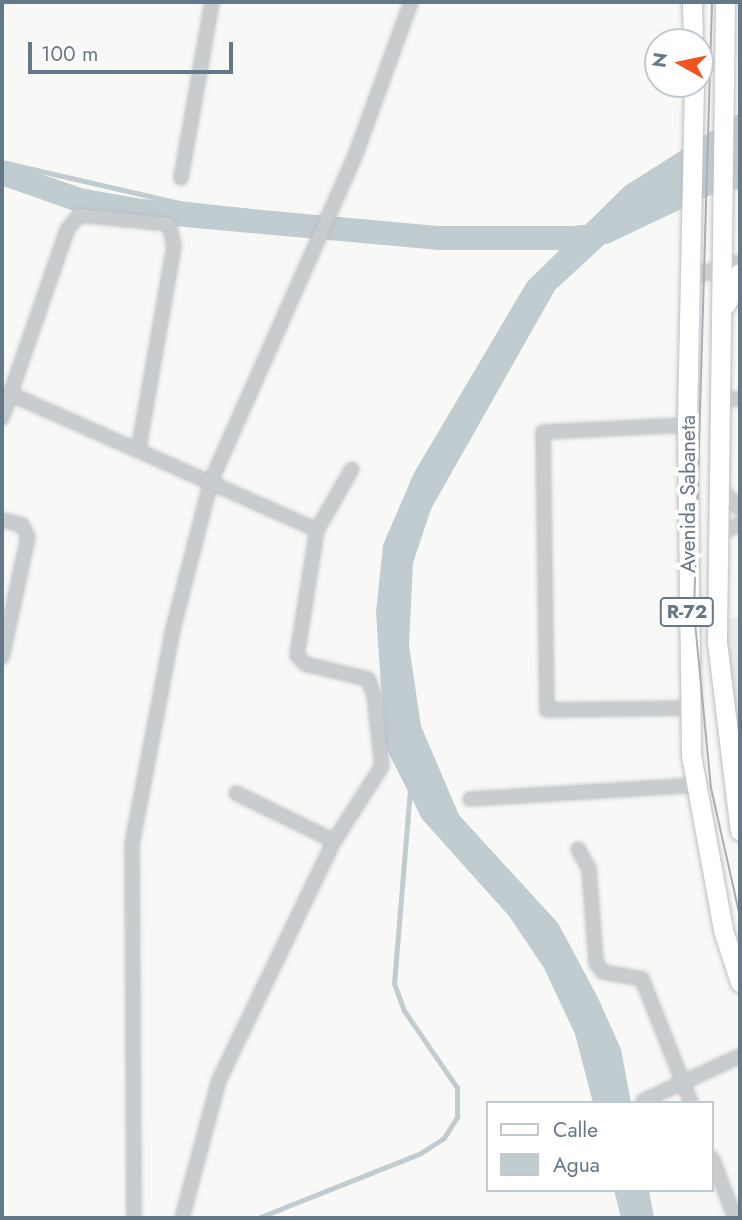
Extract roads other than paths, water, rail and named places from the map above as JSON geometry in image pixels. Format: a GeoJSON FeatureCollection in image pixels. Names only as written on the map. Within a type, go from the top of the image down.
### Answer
{"type":"FeatureCollection","features":[{"type":"Feature","properties":{"kind":"main road"},"geometry":{"type":"LineString","coordinates":[[692,2],[693,28]]}},
{"type":"Feature","properties":{"kind":"main road","name":"Avenida Sabaneta"},"geometry":{"type":"LineString","coordinates":[[725,2],[723,234],[734,267],[721,319],[717,642],[740,831]]}},
{"type":"Feature","properties":{"kind":"main road","name":"Avenida Sabaneta"},"geometry":{"type":"LineString","coordinates":[[694,98],[687,425],[690,708],[697,785],[723,930],[740,982]]}},
{"type":"Feature","properties":{"kind":"main road"},"geometry":{"type":"LineString","coordinates":[[723,234],[740,251]]}},
{"type":"Feature","properties":{"kind":"street"},"geometry":{"type":"LineString","coordinates":[[181,178],[212,2]]}},
{"type":"Feature","properties":{"kind":"street"},"geometry":{"type":"LineString","coordinates":[[134,1218],[132,844],[170,642],[211,481],[333,206],[411,2]]}},
{"type":"Feature","properties":{"kind":"street"},"geometry":{"type":"LineString","coordinates":[[2,418],[8,393],[66,230],[79,215],[169,224],[174,246],[139,447]]}},
{"type":"Feature","properties":{"kind":"street"},"geometry":{"type":"LineString","coordinates":[[692,277],[734,267]]}},
{"type":"Feature","properties":{"kind":"street"},"geometry":{"type":"LineString","coordinates":[[8,393],[139,447],[317,530]]}},
{"type":"Feature","properties":{"kind":"street"},"geometry":{"type":"LineString","coordinates":[[720,399],[740,399]]}},
{"type":"Feature","properties":{"kind":"street"},"geometry":{"type":"LineString","coordinates":[[687,425],[544,432],[547,710],[690,708]]}},
{"type":"Feature","properties":{"kind":"street"},"geometry":{"type":"LineString","coordinates":[[183,1218],[219,1080],[334,841],[382,766],[368,679],[305,664],[298,655],[317,530],[352,469]]}},
{"type":"Feature","properties":{"kind":"street"},"geometry":{"type":"LineString","coordinates":[[720,487],[740,509]]}},
{"type":"Feature","properties":{"kind":"street"},"geometry":{"type":"LineString","coordinates":[[2,520],[22,525],[28,537],[2,657]]}},
{"type":"Feature","properties":{"kind":"street"},"geometry":{"type":"LineString","coordinates":[[719,534],[740,524]]}},
{"type":"Feature","properties":{"kind":"street"},"geometry":{"type":"LineString","coordinates":[[470,799],[697,785]]}},
{"type":"Feature","properties":{"kind":"street"},"geometry":{"type":"LineString","coordinates":[[236,793],[334,841]]}},
{"type":"Feature","properties":{"kind":"street"},"geometry":{"type":"LineString","coordinates":[[578,849],[589,869],[596,964],[610,974],[642,979],[690,1101]]}},
{"type":"Feature","properties":{"kind":"street"},"geometry":{"type":"LineString","coordinates":[[643,1101],[684,1086],[740,1056]]}},
{"type":"Feature","properties":{"kind":"street"},"geometry":{"type":"LineString","coordinates":[[714,1163],[736,1218]]}},
{"type":"Feature","properties":{"kind":"water"},"geometry":{"type":"Polygon","coordinates":[[[740,113],[740,189],[645,207],[555,290],[431,509],[413,563],[409,645],[421,726],[459,815],[558,923],[598,998],[621,1049],[631,1101],[592,1101],[575,1034],[544,968],[509,916],[422,819],[385,746],[376,612],[383,545],[414,473],[527,282],[625,186],[740,113]]]}},
{"type":"Feature","properties":{"kind":"water"},"geometry":{"type":"Polygon","coordinates":[[[614,1192],[649,1192],[654,1218],[621,1218],[614,1192]]]}},
{"type":"Feature","properties":{"kind":"waterway"},"geometry":{"type":"LineString","coordinates":[[2,162],[180,203],[328,220],[504,234],[583,227]]}},
{"type":"Feature","properties":{"kind":"waterway"},"geometry":{"type":"LineString","coordinates":[[605,232],[740,168]]}},
{"type":"Feature","properties":{"kind":"waterway"},"geometry":{"type":"LineString","coordinates":[[2,173],[79,200],[142,211],[440,238],[592,238]]}},
{"type":"Feature","properties":{"kind":"waterway"},"geometry":{"type":"LineString","coordinates":[[258,1218],[421,1153],[444,1138],[457,1117],[457,1088],[404,1011],[394,984],[410,791]]}},
{"type":"Feature","properties":{"kind":"tram line"},"geometry":{"type":"LineString","coordinates":[[712,2],[694,612],[711,788],[740,917]]}}]}
